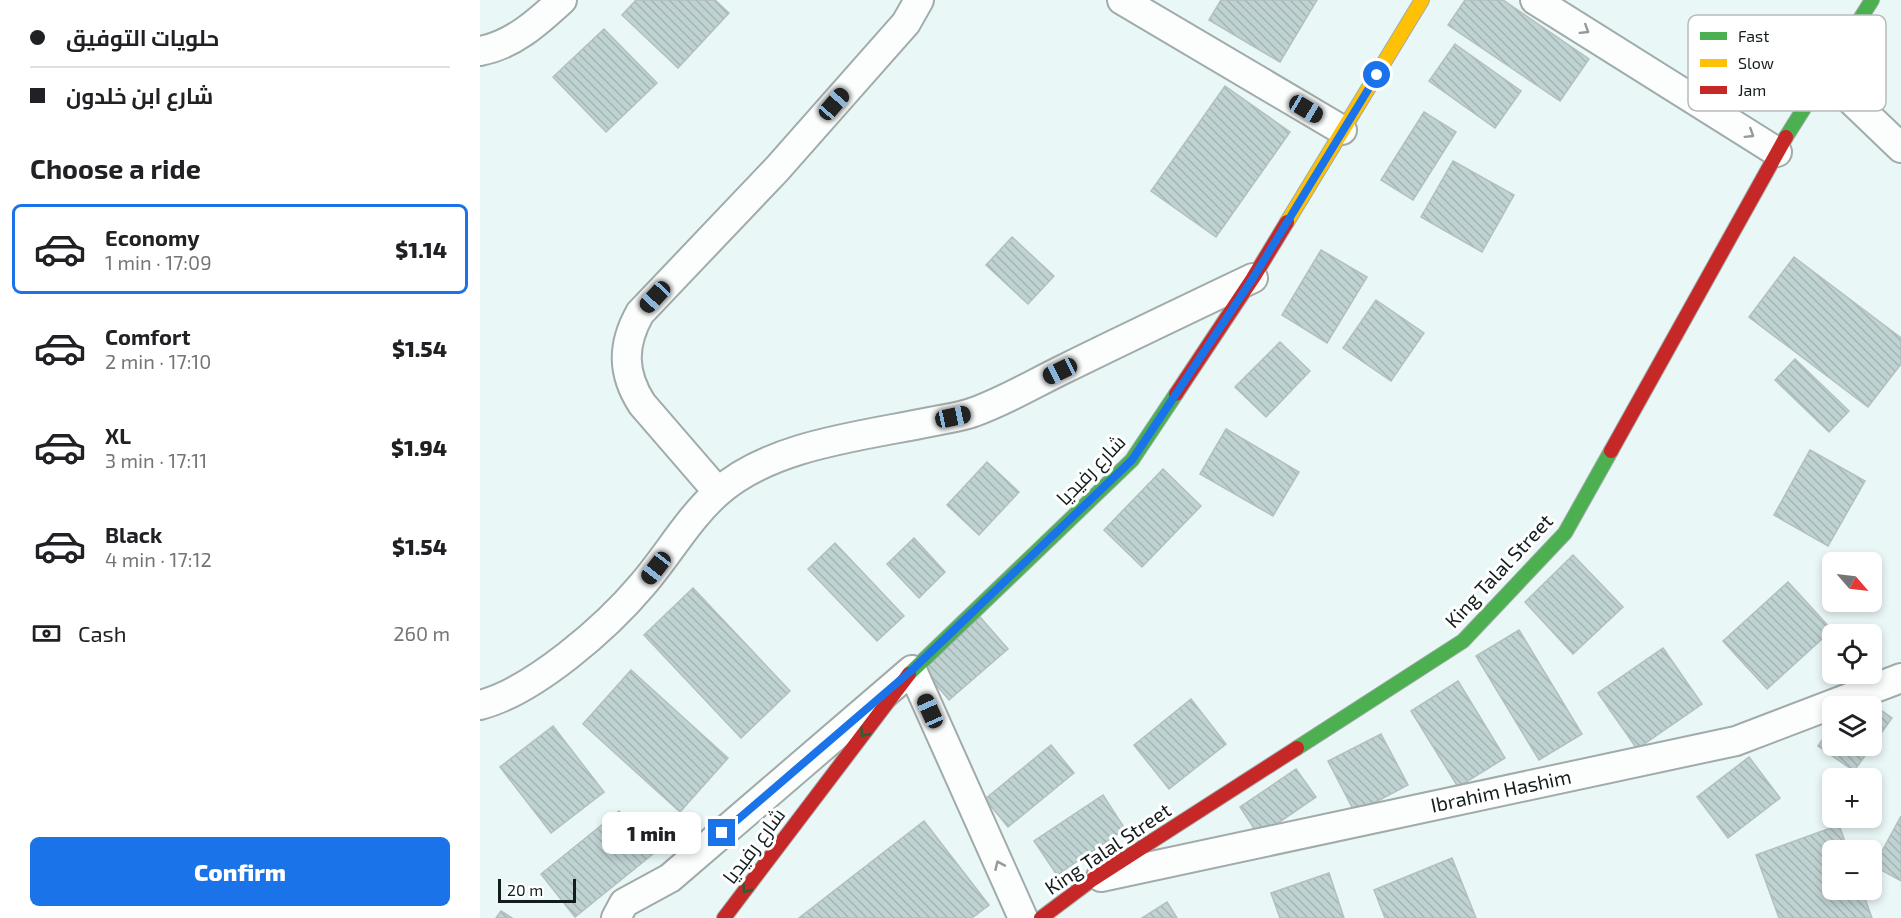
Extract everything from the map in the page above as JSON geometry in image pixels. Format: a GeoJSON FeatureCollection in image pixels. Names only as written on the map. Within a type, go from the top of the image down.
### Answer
{"type":"FeatureCollection","features":[{"type":"Feature","properties":{"kind":"street"},"geometry":{"type":"LineString","coordinates":[[480,51],[497,48],[518,36],[537,23],[562,0]]}},
{"type":"Feature","properties":{"kind":"street"},"geometry":{"type":"LineString","coordinates":[[718,492],[642,404],[633,390],[625,359],[631,329],[640,313],[777,169],[906,23],[919,0]]}},
{"type":"Feature","properties":{"kind":"street"},"geometry":{"type":"LineString","coordinates":[[1122,0],[1342,130]]}},
{"type":"Feature","properties":{"kind":"street","name":"شارع رفيديا"},"geometry":{"type":"LineString","coordinates":[[724,918],[912,670],[1132,460],[1253,278],[1422,0]]}},
{"type":"Feature","properties":{"kind":"street"},"geometry":{"type":"LineString","coordinates":[[1535,0],[1688,96]]}},
{"type":"Feature","properties":{"kind":"street","name":"King Talal Street"},"geometry":{"type":"LineString","coordinates":[[1862,15],[1872,0]]}},
{"type":"Feature","properties":{"kind":"street"},"geometry":{"type":"LineString","coordinates":[[1712,111],[1778,152]]}},
{"type":"Feature","properties":{"kind":"street","name":"King Talal Street"},"geometry":{"type":"LineString","coordinates":[[1041,918],[1093,879],[1463,641],[1565,533],[1802,111]]}},
{"type":"Feature","properties":{"kind":"street"},"geometry":{"type":"LineString","coordinates":[[1862,111],[1901,148]]}},
{"type":"Feature","properties":{"kind":"street"},"geometry":{"type":"LineString","coordinates":[[480,705],[534,679],[564,659],[619,611],[693,519],[718,492],[756,467],[780,456],[807,448],[974,412],[1253,278]]}},
{"type":"Feature","properties":{"kind":"street"},"geometry":{"type":"LineString","coordinates":[[616,918],[624,903],[670,878],[912,670],[1023,918]]}},
{"type":"Feature","properties":{"kind":"street","name":"Ibrahim Hashim"},"geometry":{"type":"LineString","coordinates":[[1093,879],[1736,741],[1901,678]]}},
{"type":"Feature","properties":{"kind":"building"},"geometry":{"type":"Polygon","coordinates":[[[636,0],[715,0],[729,13],[678,68],[622,15],[636,0]]]}},
{"type":"Feature","properties":{"kind":"building"},"geometry":{"type":"Polygon","coordinates":[[[1221,0],[1317,0],[1280,62],[1209,20],[1221,0]]]}},
{"type":"Feature","properties":{"kind":"building"},"geometry":{"type":"Polygon","coordinates":[[[1465,0],[1503,0],[1589,59],[1560,101],[1448,25],[1465,0]]]}},
{"type":"Feature","properties":{"kind":"building"},"geometry":{"type":"Polygon","coordinates":[[[604,29],[657,83],[606,132],[553,77],[604,29]]]}},
{"type":"Feature","properties":{"kind":"building"},"geometry":{"type":"Polygon","coordinates":[[[1455,44],[1521,91],[1495,128],[1429,81],[1455,44]]]}},
{"type":"Feature","properties":{"kind":"building"},"geometry":{"type":"Polygon","coordinates":[[[1225,86],[1290,132],[1216,237],[1151,191],[1225,86]]]}},
{"type":"Feature","properties":{"kind":"building"},"geometry":{"type":"Polygon","coordinates":[[[1424,112],[1456,132],[1413,200],[1381,180],[1424,112]]]}},
{"type":"Feature","properties":{"kind":"building"},"geometry":{"type":"Polygon","coordinates":[[[1453,161],[1514,195],[1482,252],[1421,217],[1453,161]]]}},
{"type":"Feature","properties":{"kind":"building"},"geometry":{"type":"Polygon","coordinates":[[[1012,237],[1054,276],[1028,304],[986,265],[1012,237]]]}},
{"type":"Feature","properties":{"kind":"building"},"geometry":{"type":"Polygon","coordinates":[[[1321,250],[1367,277],[1327,343],[1282,315],[1321,250]]]}},
{"type":"Feature","properties":{"kind":"building"},"geometry":{"type":"Polygon","coordinates":[[[1794,257],[1901,338],[1901,364],[1868,407],[1749,317],[1794,257]]]}},
{"type":"Feature","properties":{"kind":"building"},"geometry":{"type":"Polygon","coordinates":[[[1376,300],[1424,333],[1391,381],[1343,348],[1376,300]]]}},
{"type":"Feature","properties":{"kind":"building"},"geometry":{"type":"Polygon","coordinates":[[[1280,342],[1310,371],[1266,417],[1235,387],[1280,342]]]}},
{"type":"Feature","properties":{"kind":"building"},"geometry":{"type":"Polygon","coordinates":[[[1795,359],[1849,411],[1829,432],[1775,380],[1795,359]]]}},
{"type":"Feature","properties":{"kind":"building"},"geometry":{"type":"Polygon","coordinates":[[[1226,429],[1299,472],[1273,516],[1200,474],[1226,429]]]}},
{"type":"Feature","properties":{"kind":"building"},"geometry":{"type":"Polygon","coordinates":[[[1810,450],[1865,481],[1828,546],[1774,515],[1810,450]]]}},
{"type":"Feature","properties":{"kind":"building"},"geometry":{"type":"Polygon","coordinates":[[[987,462],[1019,492],[979,535],[947,505],[987,462]]]}},
{"type":"Feature","properties":{"kind":"building"},"geometry":{"type":"Polygon","coordinates":[[[1163,469],[1201,506],[1142,567],[1104,530],[1163,469]]]}},
{"type":"Feature","properties":{"kind":"building"},"geometry":{"type":"Polygon","coordinates":[[[914,538],[945,572],[919,598],[887,564],[914,538]]]}},
{"type":"Feature","properties":{"kind":"building"},"geometry":{"type":"Polygon","coordinates":[[[835,543],[904,616],[877,641],[808,569],[835,543]]]}},
{"type":"Feature","properties":{"kind":"building"},"geometry":{"type":"Polygon","coordinates":[[[1573,555],[1623,607],[1573,654],[1525,602],[1573,555]]]}},
{"type":"Feature","properties":{"kind":"building"},"geometry":{"type":"Polygon","coordinates":[[[1788,582],[1826,624],[1822,624],[1822,639],[1767,689],[1723,641],[1788,582]]]}},
{"type":"Feature","properties":{"kind":"building"},"geometry":{"type":"Polygon","coordinates":[[[693,588],[790,691],[741,738],[644,635],[693,588]]]}},
{"type":"Feature","properties":{"kind":"building"},"geometry":{"type":"Polygon","coordinates":[[[980,617],[1008,649],[949,700],[922,668],[980,617]]]}},
{"type":"Feature","properties":{"kind":"building"},"geometry":{"type":"Polygon","coordinates":[[[1519,630],[1582,734],[1539,760],[1476,656],[1519,630]]]}},
{"type":"Feature","properties":{"kind":"building"},"geometry":{"type":"Polygon","coordinates":[[[1663,648],[1702,704],[1637,749],[1598,693],[1663,648]]]}},
{"type":"Feature","properties":{"kind":"building"},"geometry":{"type":"Polygon","coordinates":[[[631,670],[728,758],[680,812],[583,724],[631,670]]]}},
{"type":"Feature","properties":{"kind":"building"},"geometry":{"type":"Polygon","coordinates":[[[1458,681],[1505,758],[1458,787],[1411,711],[1458,681]]]}},
{"type":"Feature","properties":{"kind":"building"},"geometry":{"type":"Polygon","coordinates":[[[1191,699],[1226,744],[1169,789],[1134,745],[1191,699]]]}},
{"type":"Feature","properties":{"kind":"building"},"geometry":{"type":"Polygon","coordinates":[[[1882,711],[1892,718],[1882,732],[1882,711]]]}},
{"type":"Feature","properties":{"kind":"building"},"geometry":{"type":"Polygon","coordinates":[[[553,726],[604,792],[551,833],[500,767],[553,726]]]}},
{"type":"Feature","properties":{"kind":"building"},"geometry":{"type":"Polygon","coordinates":[[[1381,734],[1408,785],[1355,813],[1328,761],[1381,734]]]}},
{"type":"Feature","properties":{"kind":"building"},"geometry":{"type":"Polygon","coordinates":[[[1051,745],[1074,773],[1008,827],[985,799],[1051,745]]]}},
{"type":"Feature","properties":{"kind":"building"},"geometry":{"type":"Polygon","coordinates":[[[1832,756],[1865,756],[1856,768],[1850,768],[1832,756]]]}},
{"type":"Feature","properties":{"kind":"building"},"geometry":{"type":"Polygon","coordinates":[[[1749,757],[1780,798],[1728,838],[1697,797],[1749,757]]]}},
{"type":"Feature","properties":{"kind":"building"},"geometry":{"type":"Polygon","coordinates":[[[1296,769],[1316,797],[1259,836],[1240,807],[1296,769]]]}},
{"type":"Feature","properties":{"kind":"building"},"geometry":{"type":"Polygon","coordinates":[[[1103,795],[1125,829],[1057,875],[1034,841],[1103,795]]]}},
{"type":"Feature","properties":{"kind":"building"},"geometry":{"type":"Polygon","coordinates":[[[619,811],[653,854],[575,917],[541,874],[619,811]]]}},
{"type":"Feature","properties":{"kind":"building"},"geometry":{"type":"Polygon","coordinates":[[[1901,816],[1901,881],[1882,870],[1882,851],[1901,816]]]}},
{"type":"Feature","properties":{"kind":"building"},"geometry":{"type":"Polygon","coordinates":[[[924,821],[989,905],[972,918],[799,918],[924,821]]]}},
{"type":"Feature","properties":{"kind":"building"},"geometry":{"type":"Polygon","coordinates":[[[1831,828],[1840,828],[1844,840],[1822,840],[1822,900],[1866,900],[1872,918],[1779,918],[1756,855],[1831,828]]]}},
{"type":"Feature","properties":{"kind":"building"},"geometry":{"type":"Polygon","coordinates":[[[1452,858],[1476,918],[1385,918],[1374,890],[1452,858]]]}},
{"type":"Feature","properties":{"kind":"building"},"geometry":{"type":"Polygon","coordinates":[[[1329,873],[1344,918],[1280,918],[1271,893],[1329,873]]]}},
{"type":"Feature","properties":{"kind":"building"},"geometry":{"type":"Polygon","coordinates":[[[1167,902],[1177,918],[1142,918],[1167,902]]]}},
{"type":"Feature","properties":{"kind":"building"},"geometry":{"type":"Polygon","coordinates":[[[501,911],[512,918],[496,918],[501,911]]]}},
{"type":"Feature","properties":{"kind":"traffic: fast"},"geometry":{"type":"LineString","coordinates":[[1863,15],[1872,0]]}},
{"type":"Feature","properties":{"kind":"traffic: fast"},"geometry":{"type":"LineString","coordinates":[[1786,137],[1802,111]]}},
{"type":"Feature","properties":{"kind":"traffic: fast"},"geometry":{"type":"LineString","coordinates":[[909,674],[1132,460],[1176,394]]}},
{"type":"Feature","properties":{"kind":"traffic: fast"},"geometry":{"type":"LineString","coordinates":[[1297,748],[1463,641],[1565,533],[1611,451]]}},
{"type":"Feature","properties":{"kind":"traffic: slow"},"geometry":{"type":"LineString","coordinates":[[1287,222],[1422,0]]}},
{"type":"Feature","properties":{"kind":"traffic: jam"},"geometry":{"type":"LineString","coordinates":[[1611,451],[1786,137]]}},
{"type":"Feature","properties":{"kind":"traffic: jam"},"geometry":{"type":"LineString","coordinates":[[1176,394],[1287,222]]}},
{"type":"Feature","properties":{"kind":"traffic: jam"},"geometry":{"type":"LineString","coordinates":[[724,918],[909,674]]}},
{"type":"Feature","properties":{"kind":"traffic: jam"},"geometry":{"type":"LineString","coordinates":[[1041,918],[1093,879],[1297,748]]}},
{"type":"Feature","properties":{"kind":"route"},"geometry":{"type":"LineString","coordinates":[[722,833],[912,670],[1132,460],[1253,278],[1377,75]]}}]}
